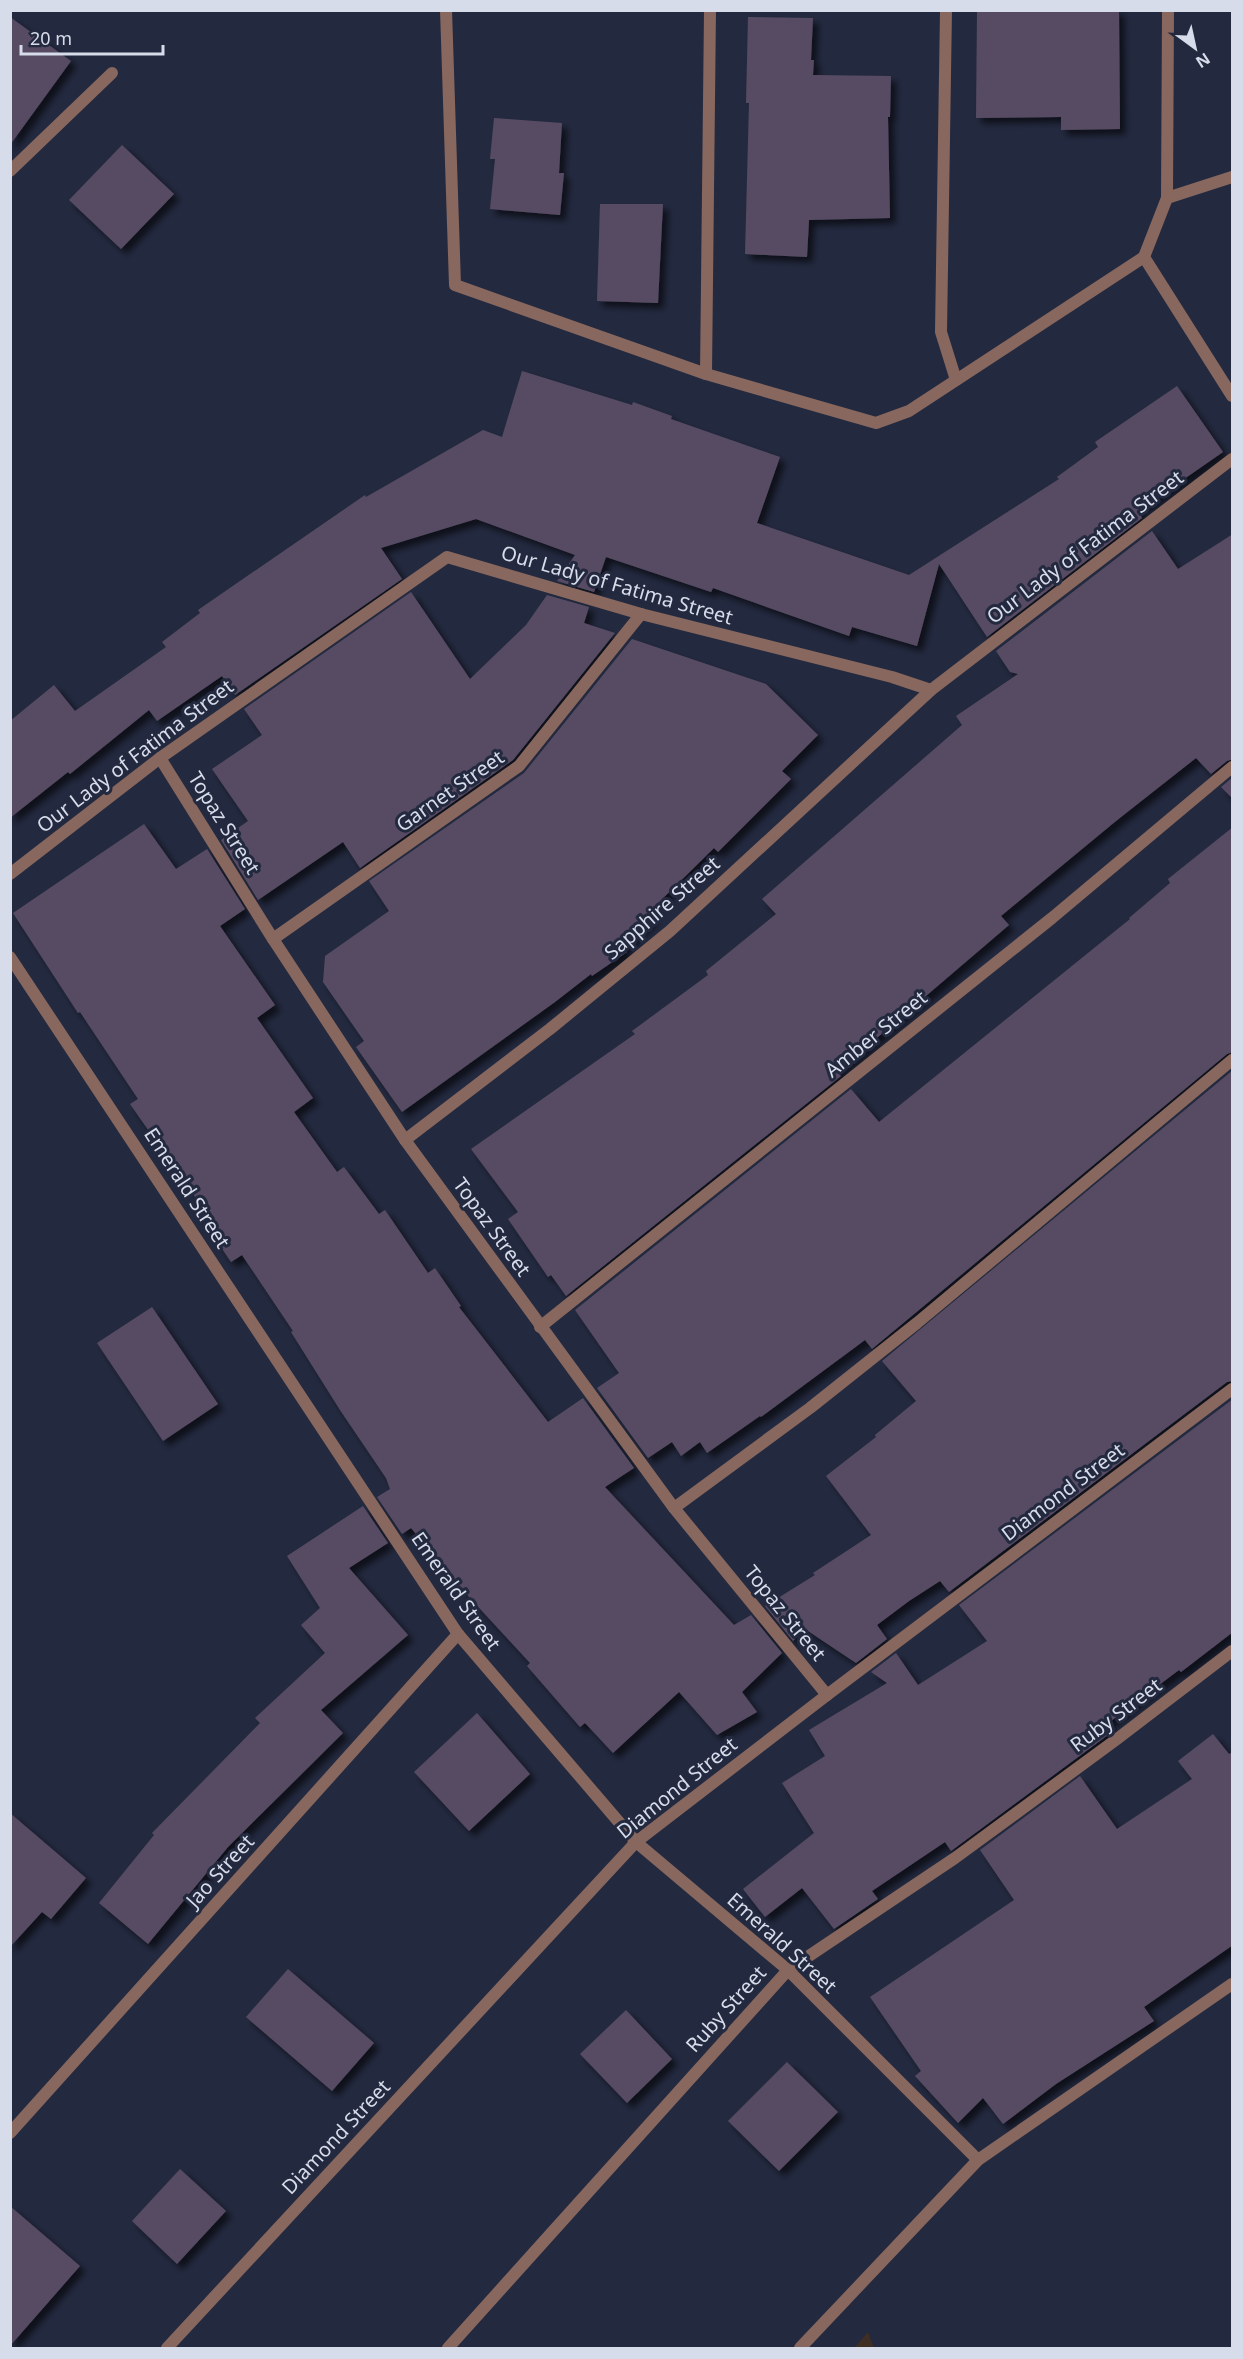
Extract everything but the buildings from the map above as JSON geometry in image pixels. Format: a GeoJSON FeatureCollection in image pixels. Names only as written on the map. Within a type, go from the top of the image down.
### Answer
{"type":"FeatureCollection","features":[{"type":"Feature","properties":{"kind":"street"},"geometry":{"type":"LineString","coordinates":[[446,10],[455,285],[706,374],[876,423],[909,411],[1144,257],[1167,198],[1167,10]]}},
{"type":"Feature","properties":{"kind":"street"},"geometry":{"type":"LineString","coordinates":[[706,374],[710,10]]}},
{"type":"Feature","properties":{"kind":"street"},"geometry":{"type":"LineString","coordinates":[[946,10],[941,332],[956,380]]}},
{"type":"Feature","properties":{"kind":"street"},"geometry":{"type":"LineString","coordinates":[[10,171],[112,74]]}},
{"type":"Feature","properties":{"kind":"street"},"geometry":{"type":"LineString","coordinates":[[1167,198],[1233,177]]}},
{"type":"Feature","properties":{"kind":"street"},"geometry":{"type":"LineString","coordinates":[[1144,257],[1233,396]]}},
{"type":"Feature","properties":{"kind":"street","name":"Our Lady of Fatima Street"},"geometry":{"type":"LineString","coordinates":[[10,874],[160,758],[447,557],[641,614],[892,677],[931,690],[1233,459]]}},
{"type":"Feature","properties":{"kind":"street","name":"Garnet Street"},"geometry":{"type":"LineString","coordinates":[[273,939],[519,766],[641,614]]}},
{"type":"Feature","properties":{"kind":"street","name":"Sapphire Street"},"geometry":{"type":"LineString","coordinates":[[405,1140],[550,1029],[670,931],[931,690]]}},
{"type":"Feature","properties":{"kind":"street","name":"Topaz Street"},"geometry":{"type":"LineString","coordinates":[[160,758],[273,939],[405,1140],[674,1508],[827,1695]]}},
{"type":"Feature","properties":{"kind":"street","name":"Amber Street"},"geometry":{"type":"LineString","coordinates":[[540,1326],[1052,918],[1233,767]]}},
{"type":"Feature","properties":{"kind":"street","name":"Emerald Street"},"geometry":{"type":"LineString","coordinates":[[10,957],[458,1634],[636,1842],[788,1970],[978,2160]]}},
{"type":"Feature","properties":{"kind":"street"},"geometry":{"type":"LineString","coordinates":[[674,1508],[810,1408],[917,1323],[1233,1060]]}},
{"type":"Feature","properties":{"kind":"street","name":"Diamond Street"},"geometry":{"type":"LineString","coordinates":[[167,2349],[636,1842],[1233,1389]]}},
{"type":"Feature","properties":{"kind":"street","name":"Jao Street"},"geometry":{"type":"LineString","coordinates":[[10,2133],[458,1634]]}},
{"type":"Feature","properties":{"kind":"street","name":"Ruby Street"},"geometry":{"type":"LineString","coordinates":[[448,2349],[788,1970],[955,1857],[1233,1651]]}},
{"type":"Feature","properties":{"kind":"street"},"geometry":{"type":"LineString","coordinates":[[800,2349],[978,2160],[1233,1984]]}},
{"type":"Feature","properties":{"kind":"shaded area"},"geometry":{"type":"Polygon","coordinates":[[[868,2332],[874,2348],[854,2348],[868,2332]]]}}]}
